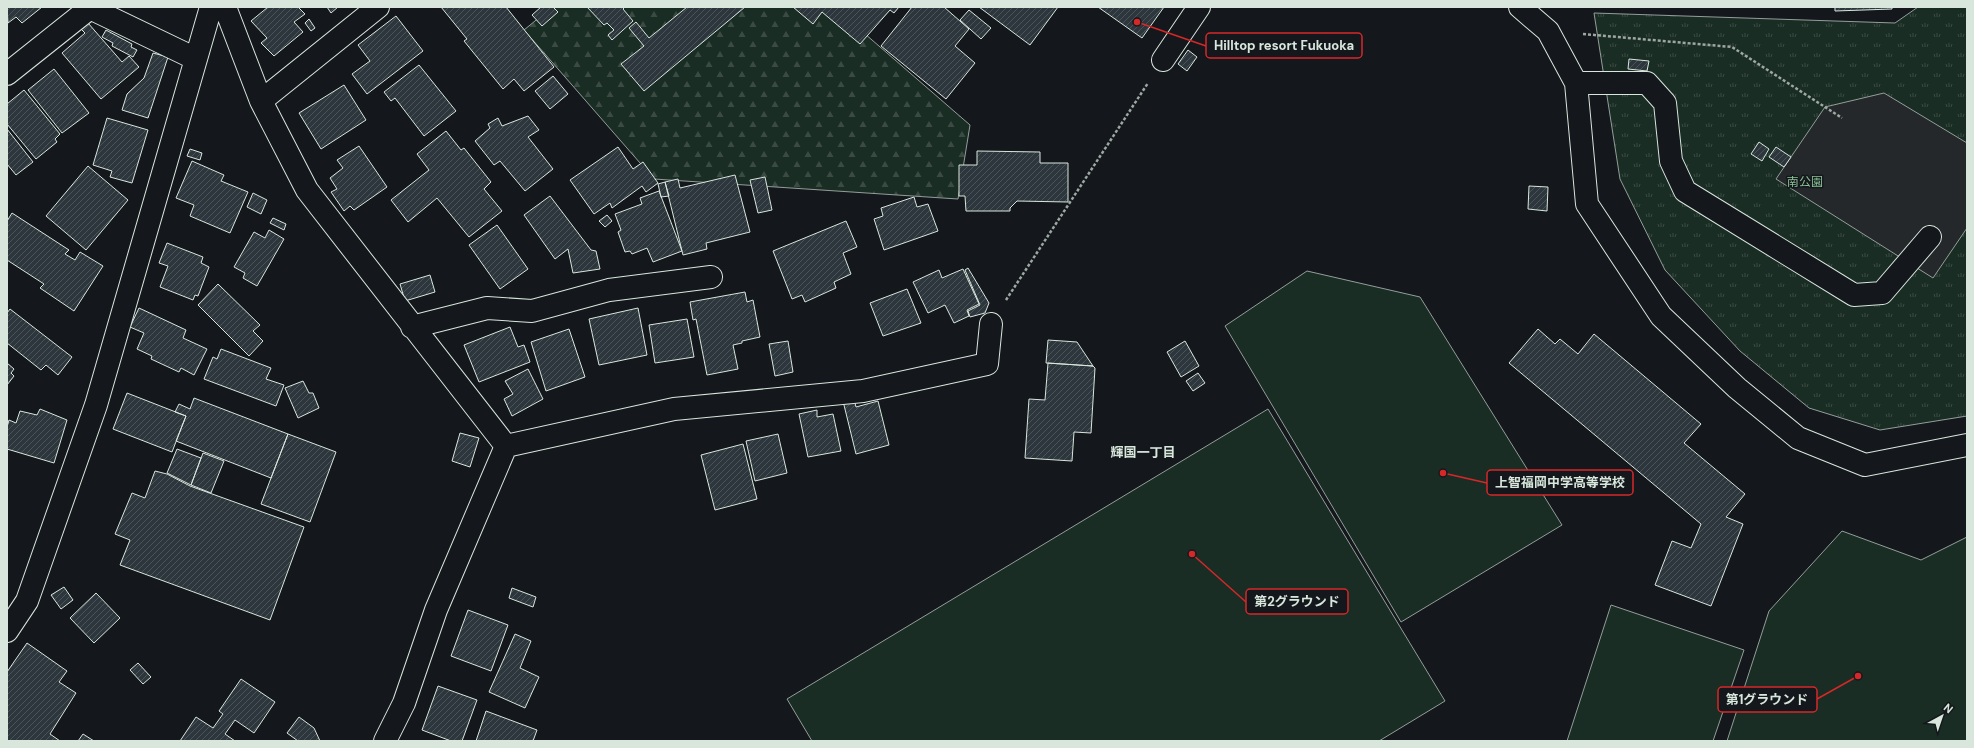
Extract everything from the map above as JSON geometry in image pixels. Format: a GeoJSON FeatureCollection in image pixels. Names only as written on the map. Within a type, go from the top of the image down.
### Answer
{"type":"FeatureCollection","features":[{"type":"Feature","properties":{"kind":"street"},"geometry":{"type":"LineString","coordinates":[[7,631],[27,601],[96,405],[211,7]]}},
{"type":"Feature","properties":{"kind":"street"},"geometry":{"type":"LineString","coordinates":[[225,7],[261,101],[307,190],[506,446]]}},
{"type":"Feature","properties":{"kind":"street"},"geometry":{"type":"LineString","coordinates":[[261,101],[378,7]]}},
{"type":"Feature","properties":{"kind":"street"},"geometry":{"type":"LineString","coordinates":[[1163,60],[1199,7]]}},
{"type":"Feature","properties":{"kind":"street"},"geometry":{"type":"LineString","coordinates":[[1520,7],[1548,31],[1576,83],[1587,204],[1661,316],[1737,388],[1798,438],[1865,465],[1967,445]]}},
{"type":"Feature","properties":{"kind":"street"},"geometry":{"type":"LineString","coordinates":[[7,74],[90,8],[196,58]]}},
{"type":"Feature","properties":{"kind":"street"},"geometry":{"type":"LineString","coordinates":[[1576,83],[1647,83],[1665,103],[1671,162],[1685,191],[1854,295],[1882,293],[1930,237]]}},
{"type":"Feature","properties":{"kind":"street"},"geometry":{"type":"LineString","coordinates":[[412,327],[488,308],[532,311],[608,290],[711,277]]}},
{"type":"Feature","properties":{"kind":"street"},"geometry":{"type":"LineString","coordinates":[[506,446],[674,409],[864,391],[987,364],[990,324]]}},
{"type":"Feature","properties":{"kind":"street"},"geometry":{"type":"LineString","coordinates":[[385,741],[404,703],[436,610],[506,446]]}},
{"type":"Feature","properties":{"kind":"path"},"geometry":{"type":"LineString","coordinates":[[1548,31],[1732,47],[1842,118]]}},
{"type":"Feature","properties":{"kind":"path"},"geometry":{"type":"LineString","coordinates":[[990,324],[1163,60]]}},
{"type":"Feature","properties":{"kind":"green space"},"geometry":{"type":"Polygon","coordinates":[[[552,7],[834,7],[970,125],[958,199],[654,179],[524,30],[552,7]]]}},
{"type":"Feature","properties":{"kind":"green space","name":"南公園"},"geometry":{"type":"Polygon","coordinates":[[[1918,7],[1967,7],[1967,416],[1880,430],[1809,408],[1740,351],[1665,270],[1620,179],[1594,13],[1895,23],[1918,7]]]}},
{"type":"Feature","properties":{"kind":"green space"},"geometry":{"type":"Polygon","coordinates":[[[1307,271],[1420,297],[1562,525],[1401,622],[1225,326],[1307,271]]]}},
{"type":"Feature","properties":{"kind":"green space"},"geometry":{"type":"Polygon","coordinates":[[[1268,409],[1445,701],[1379,741],[812,741],[787,699],[1268,409]]]}},
{"type":"Feature","properties":{"kind":"green space"},"geometry":{"type":"Polygon","coordinates":[[[1842,531],[1921,560],[1967,537],[1967,741],[1727,741],[1769,611],[1842,531]]]}},
{"type":"Feature","properties":{"kind":"green space"},"geometry":{"type":"Polygon","coordinates":[[[1611,605],[1744,650],[1713,741],[1567,741],[1611,605]]]}},
{"type":"Feature","properties":{"kind":"shaded area"},"geometry":{"type":"Polygon","coordinates":[[[1884,93],[1967,143],[1967,228],[1933,278],[1776,179],[1825,107],[1884,93]]]}},
{"type":"Feature","properties":{"kind":"building"},"geometry":{"type":"Polygon","coordinates":[[[7,7],[42,7],[22,23],[16,17],[8,23],[7,7]]]}},
{"type":"Feature","properties":{"kind":"building"},"geometry":{"type":"Polygon","coordinates":[[[268,7],[298,7],[305,14],[294,22],[303,32],[274,56],[261,43],[267,38],[251,21],[268,7]]]}},
{"type":"Feature","properties":{"kind":"building"},"geometry":{"type":"Polygon","coordinates":[[[327,7],[338,7],[331,13],[327,7]]]}},
{"type":"Feature","properties":{"kind":"building"},"geometry":{"type":"Polygon","coordinates":[[[441,7],[506,7],[554,67],[524,91],[514,79],[503,89],[464,41],[467,39],[441,7]]]}},
{"type":"Feature","properties":{"kind":"building"},"geometry":{"type":"Polygon","coordinates":[[[541,7],[553,7],[558,12],[542,26],[532,15],[541,7]]]}},
{"type":"Feature","properties":{"kind":"building"},"geometry":{"type":"Polygon","coordinates":[[[587,7],[625,7],[623,9],[633,21],[612,40],[608,35],[614,30],[607,23],[604,25],[587,7]]]}},
{"type":"Feature","properties":{"kind":"building"},"geometry":{"type":"Polygon","coordinates":[[[687,7],[745,7],[644,91],[621,64],[644,46],[629,28],[636,22],[649,38],[687,7]]]}},
{"type":"Feature","properties":{"kind":"building"},"geometry":{"type":"Polygon","coordinates":[[[793,7],[899,7],[894,13],[890,10],[860,44],[822,12],[813,24],[793,7]]]}},
{"type":"Feature","properties":{"kind":"building"},"geometry":{"type":"Polygon","coordinates":[[[912,7],[944,7],[969,29],[955,46],[975,63],[946,99],[881,46],[912,7]]]}},
{"type":"Feature","properties":{"kind":"building"},"geometry":{"type":"Polygon","coordinates":[[[979,7],[1058,7],[1030,45],[979,7]]]}},
{"type":"Feature","properties":{"kind":"building"},"geometry":{"type":"Polygon","coordinates":[[[1098,7],[1164,7],[1142,38],[1098,7]]]}},
{"type":"Feature","properties":{"kind":"building"},"geometry":{"type":"Polygon","coordinates":[[[1835,7],[1892,7],[1892,9],[1835,11],[1835,7]]]}},
{"type":"Feature","properties":{"kind":"building"},"geometry":{"type":"Polygon","coordinates":[[[969,10],[991,28],[981,39],[960,20],[969,10]]]}},
{"type":"Feature","properties":{"kind":"building"},"geometry":{"type":"Polygon","coordinates":[[[396,16],[423,51],[367,94],[352,74],[370,61],[358,45],[396,16]]]}},
{"type":"Feature","properties":{"kind":"building"},"geometry":{"type":"Polygon","coordinates":[[[309,19],[315,28],[311,31],[305,23],[309,19]]]}},
{"type":"Feature","properties":{"kind":"building"},"geometry":{"type":"Polygon","coordinates":[[[88,23],[122,62],[129,56],[139,67],[101,99],[62,53],[85,33],[81,29],[88,23]]]}},
{"type":"Feature","properties":{"kind":"building"},"geometry":{"type":"Polygon","coordinates":[[[106,30],[132,44],[131,47],[137,50],[133,57],[112,46],[113,43],[102,37],[106,30]]]}},
{"type":"Feature","properties":{"kind":"building"},"geometry":{"type":"Polygon","coordinates":[[[1188,50],[1197,57],[1187,71],[1178,64],[1188,50]]]}},
{"type":"Feature","properties":{"kind":"building"},"geometry":{"type":"Polygon","coordinates":[[[153,53],[168,57],[148,118],[122,110],[127,94],[144,78],[153,53]]]}},
{"type":"Feature","properties":{"kind":"building"},"geometry":{"type":"Polygon","coordinates":[[[1629,59],[1649,61],[1647,71],[1628,69],[1629,59]]]}},
{"type":"Feature","properties":{"kind":"building"},"geometry":{"type":"Polygon","coordinates":[[[419,65],[456,111],[424,136],[395,98],[391,101],[384,92],[419,65]]]}},
{"type":"Feature","properties":{"kind":"building"},"geometry":{"type":"Polygon","coordinates":[[[54,69],[89,113],[62,133],[28,90],[54,69]]]}},
{"type":"Feature","properties":{"kind":"building"},"geometry":{"type":"Polygon","coordinates":[[[553,76],[568,94],[550,109],[535,91],[553,76]]]}},
{"type":"Feature","properties":{"kind":"building"},"geometry":{"type":"Polygon","coordinates":[[[344,85],[366,120],[321,149],[299,113],[344,85]]]}},
{"type":"Feature","properties":{"kind":"building"},"geometry":{"type":"Polygon","coordinates":[[[24,90],[60,134],[55,139],[57,142],[36,159],[7,124],[7,104],[24,90]]]}},
{"type":"Feature","properties":{"kind":"building"},"geometry":{"type":"Polygon","coordinates":[[[528,116],[539,130],[528,137],[553,169],[525,191],[500,161],[494,165],[475,141],[490,128],[488,124],[498,118],[502,126],[528,116]]]}},
{"type":"Feature","properties":{"kind":"building"},"geometry":{"type":"Polygon","coordinates":[[[107,118],[148,130],[132,183],[110,177],[112,171],[93,165],[107,118]]]}},
{"type":"Feature","properties":{"kind":"building"},"geometry":{"type":"Polygon","coordinates":[[[7,129],[33,162],[16,175],[7,164],[7,129]]]}},
{"type":"Feature","properties":{"kind":"building"},"geometry":{"type":"Polygon","coordinates":[[[446,131],[461,150],[464,148],[491,182],[484,189],[502,211],[469,237],[437,198],[408,222],[391,200],[429,170],[417,154],[446,131]]]}},
{"type":"Feature","properties":{"kind":"building"},"geometry":{"type":"Polygon","coordinates":[[[1759,142],[1769,149],[1762,161],[1751,154],[1759,142]]]}},
{"type":"Feature","properties":{"kind":"building"},"geometry":{"type":"Polygon","coordinates":[[[359,146],[387,187],[354,210],[350,206],[344,211],[331,192],[337,189],[330,178],[343,168],[337,160],[359,146]]]}},
{"type":"Feature","properties":{"kind":"building"},"geometry":{"type":"Polygon","coordinates":[[[618,147],[633,169],[643,162],[658,183],[646,192],[642,186],[612,208],[610,203],[594,214],[570,180],[618,147]]]}},
{"type":"Feature","properties":{"kind":"building"},"geometry":{"type":"Polygon","coordinates":[[[1776,147],[1791,157],[1784,167],[1769,157],[1776,147]]]}},
{"type":"Feature","properties":{"kind":"building"},"geometry":{"type":"Polygon","coordinates":[[[190,149],[202,153],[200,160],[187,156],[190,149]]]}},
{"type":"Feature","properties":{"kind":"building"},"geometry":{"type":"Polygon","coordinates":[[[977,151],[1040,152],[1040,163],[1068,163],[1068,202],[1017,201],[1010,208],[1010,211],[966,211],[965,196],[959,196],[959,165],[977,165],[977,151]]]}},
{"type":"Feature","properties":{"kind":"building"},"geometry":{"type":"Polygon","coordinates":[[[192,161],[224,175],[221,181],[248,192],[230,233],[190,216],[194,205],[176,198],[192,161]]]}},
{"type":"Feature","properties":{"kind":"building"},"geometry":{"type":"Polygon","coordinates":[[[88,166],[128,200],[86,250],[46,216],[88,166]]]}},
{"type":"Feature","properties":{"kind":"building"},"geometry":{"type":"Polygon","coordinates":[[[735,175],[750,232],[706,243],[707,249],[683,255],[665,182],[678,179],[680,188],[735,175]]]}},
{"type":"Feature","properties":{"kind":"building"},"geometry":{"type":"Polygon","coordinates":[[[765,177],[772,210],[758,213],[750,180],[765,177]]]}},
{"type":"Feature","properties":{"kind":"building"},"geometry":{"type":"Polygon","coordinates":[[[665,182],[669,196],[661,197],[658,184],[665,182]]]}},
{"type":"Feature","properties":{"kind":"building"},"geometry":{"type":"Polygon","coordinates":[[[1529,186],[1548,187],[1547,211],[1528,209],[1529,186]]]}},
{"type":"Feature","properties":{"kind":"building"},"geometry":{"type":"Polygon","coordinates":[[[659,191],[682,251],[653,262],[647,248],[632,254],[630,251],[625,252],[618,232],[621,230],[615,214],[642,204],[640,198],[659,191]]]}},
{"type":"Feature","properties":{"kind":"building"},"geometry":{"type":"Polygon","coordinates":[[[253,193],[267,200],[261,214],[247,207],[253,193]]]}},
{"type":"Feature","properties":{"kind":"building"},"geometry":{"type":"Polygon","coordinates":[[[550,196],[591,250],[596,251],[600,269],[573,273],[568,249],[555,259],[524,215],[550,196]]]}},
{"type":"Feature","properties":{"kind":"building"},"geometry":{"type":"Polygon","coordinates":[[[914,197],[917,207],[928,204],[938,231],[884,250],[874,219],[883,216],[881,208],[914,197]]]}},
{"type":"Feature","properties":{"kind":"building"},"geometry":{"type":"Polygon","coordinates":[[[12,213],[69,250],[65,254],[75,260],[80,252],[103,266],[74,311],[40,288],[44,284],[7,260],[7,221],[12,213]]]}},
{"type":"Feature","properties":{"kind":"building"},"geometry":{"type":"Polygon","coordinates":[[[607,215],[612,221],[605,227],[599,221],[607,215]]]}},
{"type":"Feature","properties":{"kind":"building"},"geometry":{"type":"Polygon","coordinates":[[[273,218],[286,224],[284,230],[270,223],[273,218]]]}},
{"type":"Feature","properties":{"kind":"building"},"geometry":{"type":"Polygon","coordinates":[[[846,221],[857,247],[843,253],[851,274],[834,282],[836,288],[805,302],[802,295],[792,299],[773,251],[846,221]]]}},
{"type":"Feature","properties":{"kind":"building"},"geometry":{"type":"Polygon","coordinates":[[[497,225],[528,269],[500,289],[469,245],[497,225]]]}},
{"type":"Feature","properties":{"kind":"building"},"geometry":{"type":"Polygon","coordinates":[[[269,230],[284,239],[257,286],[243,278],[245,273],[234,267],[254,232],[265,238],[269,230]]]}},
{"type":"Feature","properties":{"kind":"building"},"geometry":{"type":"Polygon","coordinates":[[[167,243],[203,257],[201,263],[209,267],[198,296],[195,295],[193,300],[160,287],[168,266],[159,263],[167,243]]]}},
{"type":"Feature","properties":{"kind":"building"},"geometry":{"type":"Polygon","coordinates":[[[968,268],[989,303],[985,313],[970,317],[968,311],[980,305],[965,270],[968,268]]]}},
{"type":"Feature","properties":{"kind":"building"},"geometry":{"type":"Polygon","coordinates":[[[963,269],[979,304],[967,310],[969,316],[954,323],[945,305],[928,313],[913,282],[939,270],[942,278],[963,269]]]}},
{"type":"Feature","properties":{"kind":"building"},"geometry":{"type":"Polygon","coordinates":[[[430,275],[435,292],[405,301],[400,284],[430,275]]]}},
{"type":"Feature","properties":{"kind":"building"},"geometry":{"type":"Polygon","coordinates":[[[218,284],[260,325],[253,331],[263,341],[249,356],[198,305],[218,284]]]}},
{"type":"Feature","properties":{"kind":"building"},"geometry":{"type":"Polygon","coordinates":[[[907,289],[921,323],[883,336],[870,303],[907,289]]]}},
{"type":"Feature","properties":{"kind":"building"},"geometry":{"type":"Polygon","coordinates":[[[745,292],[747,302],[753,300],[760,337],[742,341],[742,343],[733,345],[738,369],[707,375],[696,319],[693,320],[690,302],[745,292]]]}},
{"type":"Feature","properties":{"kind":"building"},"geometry":{"type":"Polygon","coordinates":[[[139,308],[186,330],[183,338],[207,349],[194,375],[181,368],[179,372],[151,359],[152,356],[137,349],[144,333],[130,327],[139,308]]]}},
{"type":"Feature","properties":{"kind":"building"},"geometry":{"type":"Polygon","coordinates":[[[638,308],[647,355],[599,365],[589,319],[638,308]]]}},
{"type":"Feature","properties":{"kind":"building"},"geometry":{"type":"Polygon","coordinates":[[[10,309],[72,357],[58,375],[46,365],[41,370],[7,343],[7,313],[10,309]]]}},
{"type":"Feature","properties":{"kind":"building"},"geometry":{"type":"Polygon","coordinates":[[[687,319],[694,357],[655,363],[649,325],[687,319]]]}},
{"type":"Feature","properties":{"kind":"building"},"geometry":{"type":"Polygon","coordinates":[[[510,327],[518,347],[524,345],[530,362],[479,382],[464,345],[510,327]]]}},
{"type":"Feature","properties":{"kind":"building"},"geometry":{"type":"Polygon","coordinates":[[[569,329],[585,377],[546,391],[531,342],[569,329]]]}},
{"type":"Feature","properties":{"kind":"building"},"geometry":{"type":"Polygon","coordinates":[[[1538,329],[1555,344],[1560,339],[1578,354],[1594,334],[1701,424],[1684,443],[1745,494],[1726,517],[1743,524],[1711,606],[1655,585],[1672,541],[1691,548],[1701,524],[1509,363],[1538,329]]]}},
{"type":"Feature","properties":{"kind":"building"},"geometry":{"type":"Polygon","coordinates":[[[1048,340],[1077,342],[1093,366],[1046,363],[1048,340]]]}},
{"type":"Feature","properties":{"kind":"building"},"geometry":{"type":"Polygon","coordinates":[[[788,341],[793,372],[775,376],[769,344],[788,341]]]}},
{"type":"Feature","properties":{"kind":"building"},"geometry":{"type":"Polygon","coordinates":[[[1185,341],[1199,366],[1181,377],[1167,352],[1185,341]]]}},
{"type":"Feature","properties":{"kind":"building"},"geometry":{"type":"Polygon","coordinates":[[[221,349],[271,368],[266,379],[284,385],[276,406],[204,379],[213,357],[217,359],[221,349]]]}},
{"type":"Feature","properties":{"kind":"building"},"geometry":{"type":"Polygon","coordinates":[[[7,363],[14,369],[11,373],[14,376],[7,385],[7,363]]]}},
{"type":"Feature","properties":{"kind":"building"},"geometry":{"type":"Polygon","coordinates":[[[1048,363],[1093,366],[1095,368],[1091,433],[1074,432],[1072,461],[1025,458],[1029,399],[1045,400],[1048,363]]]}},
{"type":"Feature","properties":{"kind":"building"},"geometry":{"type":"Polygon","coordinates":[[[528,369],[543,399],[512,416],[504,399],[513,394],[505,381],[528,369]]]}},
{"type":"Feature","properties":{"kind":"building"},"geometry":{"type":"Polygon","coordinates":[[[1198,373],[1205,383],[1193,391],[1186,381],[1198,373]]]}},
{"type":"Feature","properties":{"kind":"building"},"geometry":{"type":"Polygon","coordinates":[[[303,381],[309,393],[313,393],[319,408],[298,418],[285,388],[303,381]]]}},
{"type":"Feature","properties":{"kind":"building"},"geometry":{"type":"Polygon","coordinates":[[[127,393],[186,416],[172,452],[113,429],[127,393]]]}},
{"type":"Feature","properties":{"kind":"building"},"geometry":{"type":"Polygon","coordinates":[[[194,398],[288,434],[271,478],[176,441],[186,416],[175,412],[179,404],[190,409],[194,398]]]}},
{"type":"Feature","properties":{"kind":"building"},"geometry":{"type":"Polygon","coordinates":[[[854,399],[856,407],[878,401],[889,445],[856,454],[843,401],[854,399]]]}},
{"type":"Feature","properties":{"kind":"building"},"geometry":{"type":"Polygon","coordinates":[[[40,409],[67,420],[54,463],[7,449],[7,427],[9,420],[16,423],[20,411],[37,415],[40,409]]]}},
{"type":"Feature","properties":{"kind":"building"},"geometry":{"type":"Polygon","coordinates":[[[817,410],[817,417],[833,414],[841,451],[808,457],[799,414],[817,410]]]}},
{"type":"Feature","properties":{"kind":"building"},"geometry":{"type":"Polygon","coordinates":[[[460,433],[479,438],[470,467],[452,461],[460,433]]]}},
{"type":"Feature","properties":{"kind":"building"},"geometry":{"type":"Polygon","coordinates":[[[288,434],[336,452],[310,522],[261,504],[288,434]]]}},
{"type":"Feature","properties":{"kind":"building"},"geometry":{"type":"Polygon","coordinates":[[[778,434],[787,473],[755,481],[746,441],[778,434]]]}},
{"type":"Feature","properties":{"kind":"building"},"geometry":{"type":"Polygon","coordinates":[[[743,444],[757,499],[715,510],[701,455],[743,444]]]}},
{"type":"Feature","properties":{"kind":"building"},"geometry":{"type":"Polygon","coordinates":[[[177,449],[201,458],[191,485],[167,473],[177,449]]]}},
{"type":"Feature","properties":{"kind":"building"},"geometry":{"type":"Polygon","coordinates":[[[203,453],[224,461],[211,493],[191,485],[203,453]]]}},
{"type":"Feature","properties":{"kind":"building"},"geometry":{"type":"Polygon","coordinates":[[[155,471],[167,474],[190,486],[304,527],[270,620],[120,565],[130,540],[115,534],[132,493],[145,498],[155,471]]]}},
{"type":"Feature","properties":{"kind":"building"},"geometry":{"type":"Polygon","coordinates":[[[64,587],[73,600],[61,609],[51,595],[64,587]]]}},
{"type":"Feature","properties":{"kind":"building"},"geometry":{"type":"Polygon","coordinates":[[[512,588],[536,597],[533,607],[509,598],[512,588]]]}},
{"type":"Feature","properties":{"kind":"building"},"geometry":{"type":"Polygon","coordinates":[[[96,593],[120,618],[94,643],[70,618],[96,593]]]}},
{"type":"Feature","properties":{"kind":"building"},"geometry":{"type":"Polygon","coordinates":[[[468,610],[508,625],[491,671],[451,656],[468,610]]]}},
{"type":"Feature","properties":{"kind":"building"},"geometry":{"type":"Polygon","coordinates":[[[515,634],[531,641],[520,668],[539,677],[525,708],[489,692],[515,634]]]}},
{"type":"Feature","properties":{"kind":"building"},"geometry":{"type":"Polygon","coordinates":[[[27,643],[67,671],[59,682],[76,693],[50,734],[60,741],[7,741],[7,672],[27,643]]]}},
{"type":"Feature","properties":{"kind":"building"},"geometry":{"type":"Polygon","coordinates":[[[138,663],[151,677],[143,684],[130,670],[138,663]]]}},
{"type":"Feature","properties":{"kind":"building"},"geometry":{"type":"Polygon","coordinates":[[[241,679],[275,702],[254,733],[235,720],[225,734],[235,741],[180,741],[196,717],[213,728],[223,714],[219,711],[241,679]]]}},
{"type":"Feature","properties":{"kind":"building"},"geometry":{"type":"Polygon","coordinates":[[[438,686],[477,700],[462,741],[451,741],[422,730],[438,686]]]}},
{"type":"Feature","properties":{"kind":"building"},"geometry":{"type":"Polygon","coordinates":[[[486,711],[537,730],[533,741],[476,741],[486,711]]]}},
{"type":"Feature","properties":{"kind":"building"},"geometry":{"type":"Polygon","coordinates":[[[299,717],[314,728],[320,741],[298,741],[287,733],[299,717]]]}},
{"type":"Feature","properties":{"kind":"building"},"geometry":{"type":"Polygon","coordinates":[[[83,734],[94,741],[78,741],[83,734]]]}},
{"type":"Feature","properties":{"kind":"place","name":"Hilltop resort Fukuoka"},"geometry":{"type":"Point","coordinates":[1137,22]}},
{"type":"Feature","properties":{"kind":"place","name":"上智福岡中学高等学校"},"geometry":{"type":"Point","coordinates":[1443,473]}},
{"type":"Feature","properties":{"kind":"place","name":"第2グラウンド"},"geometry":{"type":"Point","coordinates":[1192,554]}},
{"type":"Feature","properties":{"kind":"place","name":"第1グラウンド"},"geometry":{"type":"Point","coordinates":[1858,676]}},
{"type":"Feature","properties":{"kind":"district","name":"輝国一丁目"},"geometry":{"type":"Point","coordinates":[1143,452]}}]}
